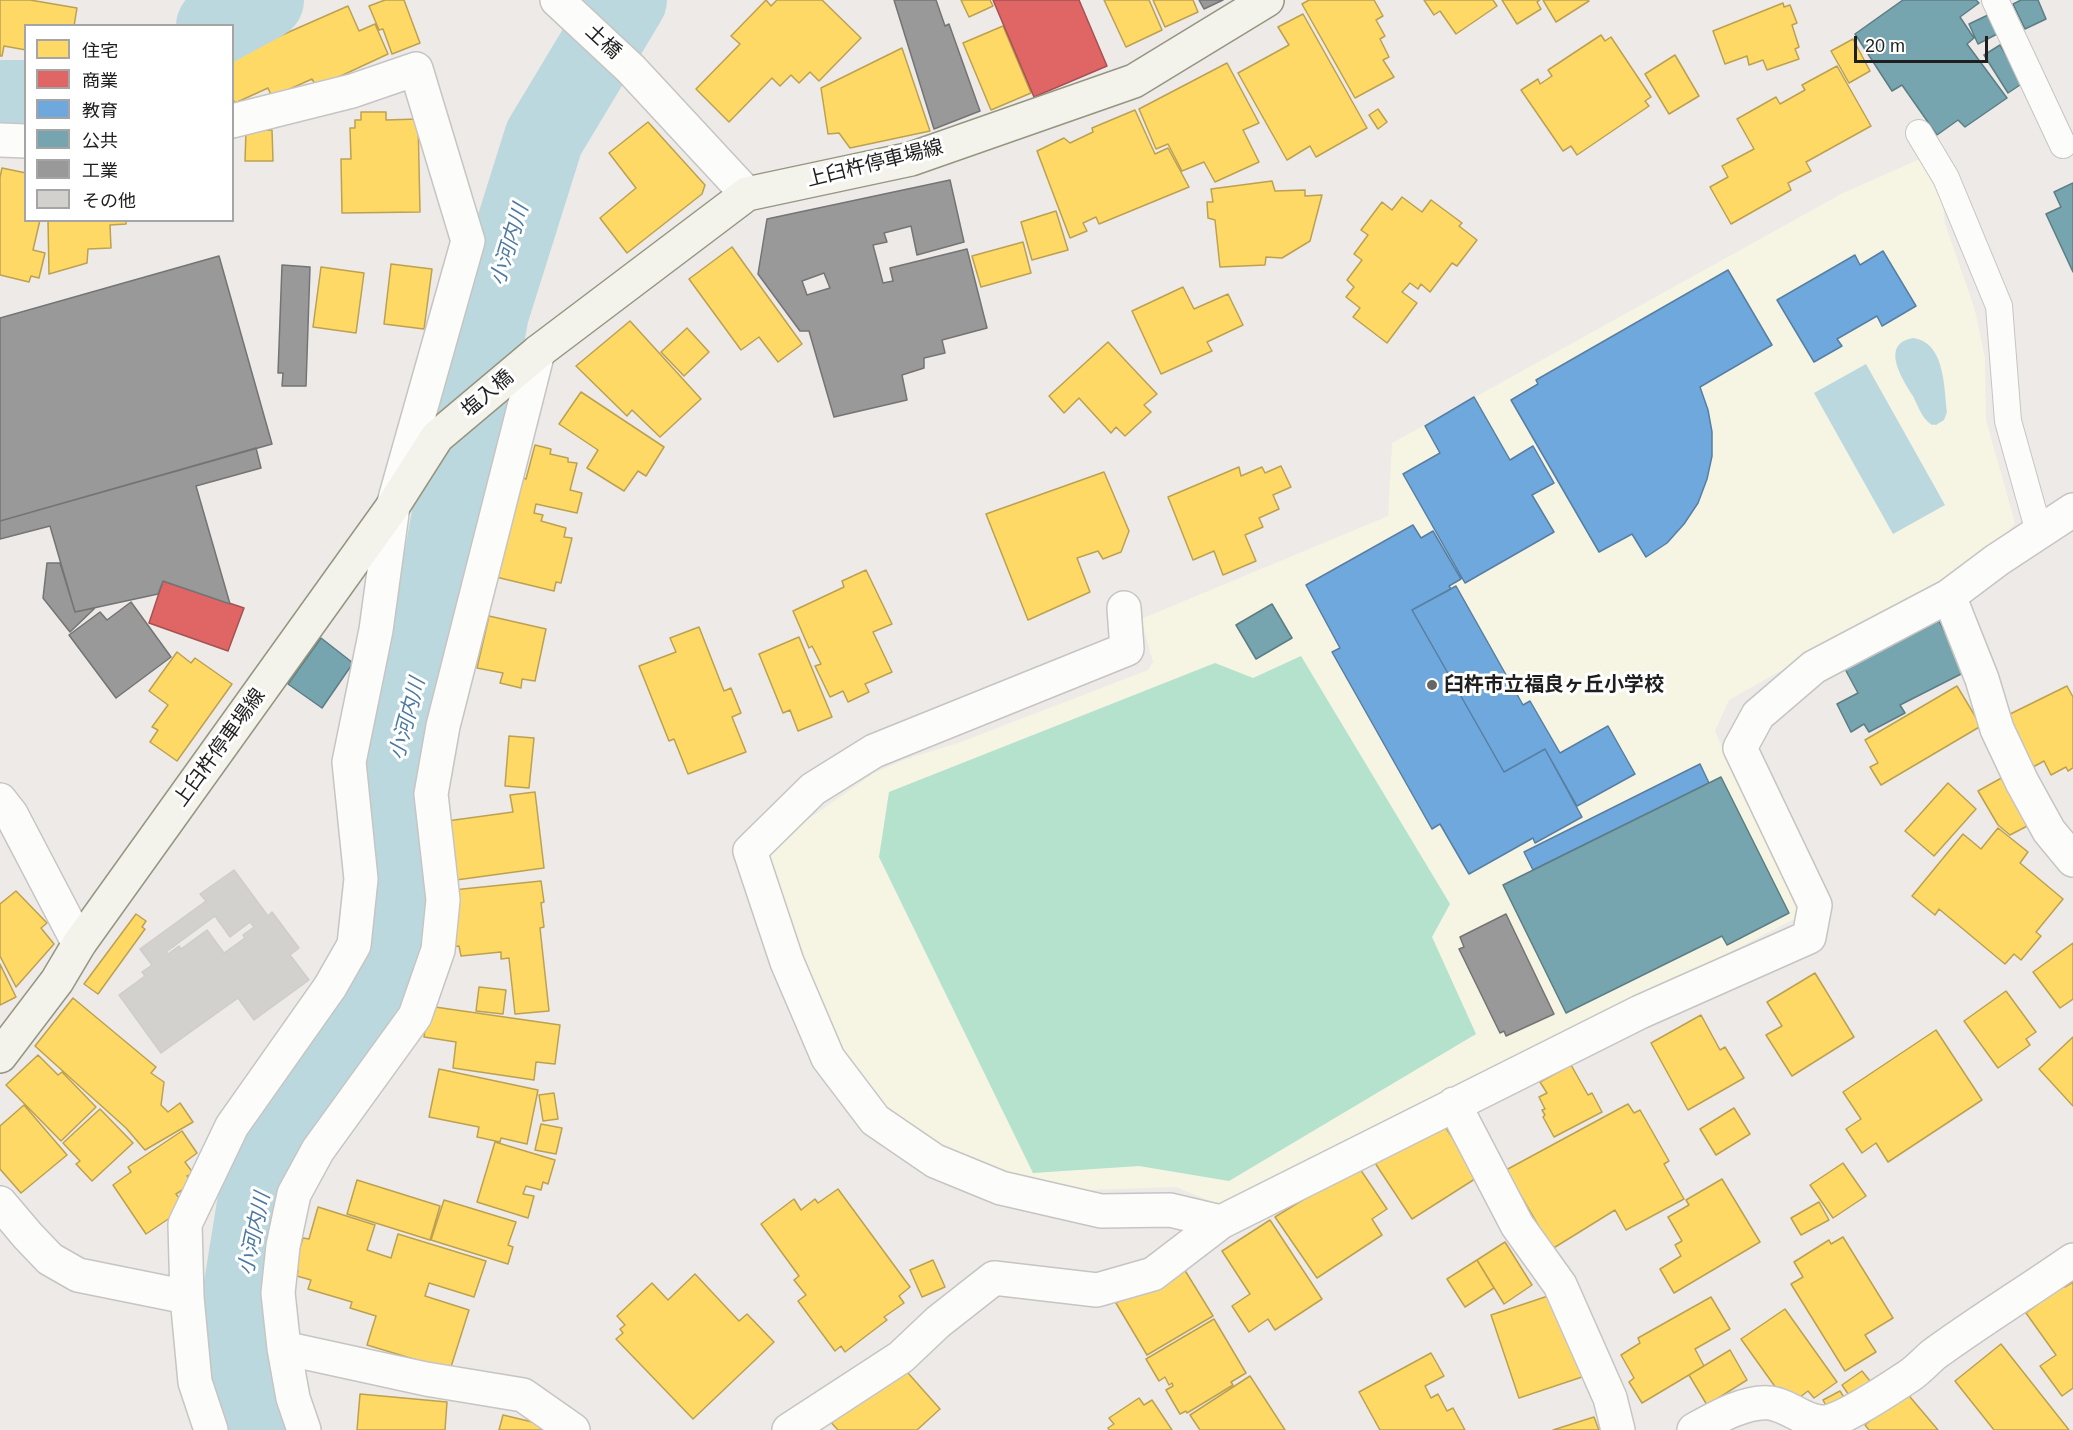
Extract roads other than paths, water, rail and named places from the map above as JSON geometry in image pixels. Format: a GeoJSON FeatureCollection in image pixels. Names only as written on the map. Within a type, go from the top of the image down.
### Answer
{"type":"FeatureCollection","features":[{"type":"Feature","properties":{"kind":"main road","name":"上臼杵停車場線"},"geometry":{"type":"LineString","coordinates":[[538,352],[747,194],[911,159],[1134,81],[1268,0]]}},
{"type":"Feature","properties":{"kind":"main road","name":"塩入橋"},"geometry":{"type":"LineString","coordinates":[[437,437],[538,352]]}},
{"type":"Feature","properties":{"kind":"main road","name":"上臼杵停車場線"},"geometry":{"type":"LineString","coordinates":[[0,1056],[57,981],[79,944],[393,506],[437,437]]}},
{"type":"Feature","properties":{"kind":"street","name":"土橋"},"geometry":{"type":"LineString","coordinates":[[566,8],[631,69],[747,194]]}},
{"type":"Feature","properties":{"kind":"street"},"geometry":{"type":"LineString","coordinates":[[211,1430],[195,1382],[187,1297],[185,1224],[232,1126],[330,987],[354,945],[361,879],[348,762],[376,630],[393,506],[468,241],[416,69],[352,91],[234,120]]}},
{"type":"Feature","properties":{"kind":"street"},"geometry":{"type":"LineString","coordinates":[[0,140],[24,141]]}},
{"type":"Feature","properties":{"kind":"street"},"geometry":{"type":"LineString","coordinates":[[304,1430],[293,1398],[284,1348],[278,1293],[283,1245],[294,1194],[318,1150],[415,1016],[438,950],[443,900],[431,795],[443,726],[538,352]]}},
{"type":"Feature","properties":{"kind":"street"},"geometry":{"type":"LineString","coordinates":[[789,1430],[901,1357],[938,1322],[994,1278],[1097,1290],[1153,1275],[1221,1222],[1640,1012],[1809,937],[1815,906],[1740,748],[1758,716],[1814,667],[1949,596],[1997,560],[2073,510]]}},
{"type":"Feature","properties":{"kind":"street"},"geometry":{"type":"LineString","coordinates":[[1949,596],[1982,679],[1997,729],[2049,831],[2073,860]]}},
{"type":"Feature","properties":{"kind":"street"},"geometry":{"type":"LineString","coordinates":[[1124,608],[1127,649],[874,751],[813,789],[750,851],[787,962],[828,1058],[875,1120],[935,1161],[1001,1188],[1101,1211],[1170,1210],[1221,1222]]}},
{"type":"Feature","properties":{"kind":"street"},"geometry":{"type":"LineString","coordinates":[[0,800],[11,814],[79,944]]}},
{"type":"Feature","properties":{"kind":"street"},"geometry":{"type":"LineString","coordinates":[[1454,1104],[1517,1225],[1560,1285],[1610,1398],[1618,1430]]}},
{"type":"Feature","properties":{"kind":"street"},"geometry":{"type":"LineString","coordinates":[[0,1203],[50,1259],[78,1275],[187,1297]]}},
{"type":"Feature","properties":{"kind":"street"},"geometry":{"type":"LineString","coordinates":[[1694,1430],[1753,1403],[1771,1403],[1817,1423],[1829,1422],[1838,1418],[1911,1375],[1932,1356],[2073,1260]]}},
{"type":"Feature","properties":{"kind":"street"},"geometry":{"type":"LineString","coordinates":[[284,1348],[426,1379],[523,1395],[573,1430]]}},
{"type":"Feature","properties":{"kind":"lane"},"geometry":{"type":"LineString","coordinates":[[1995,0],[2063,145]]}},
{"type":"Feature","properties":{"kind":"lane"},"geometry":{"type":"LineString","coordinates":[[1919,133],[1946,178],[1999,306],[2008,421],[2039,532]]}},
{"type":"Feature","properties":{"kind":"water"},"geometry":{"type":"Polygon","coordinates":[[[1913,338],[1924,341],[1931,348],[1941,367],[1947,412],[1944,420],[1936,425],[1929,423],[1923,416],[1896,363],[1897,347],[1913,338]]]}},
{"type":"Feature","properties":{"kind":"water"},"geometry":{"type":"Polygon","coordinates":[[[1866,364],[1945,505],[1893,534],[1814,393],[1866,364]]]}},
{"type":"Feature","properties":{"kind":"waterway"},"geometry":{"type":"LineString","coordinates":[[220,24],[264,0]]}},
{"type":"Feature","properties":{"kind":"waterway","name":"小河内川"},"geometry":{"type":"LineString","coordinates":[[261,1430],[244,1385],[242,1297],[257,1204],[288,1129],[328,1075],[384,990],[412,910],[393,763],[427,650],[489,313],[544,138],[627,0]]}},
{"type":"Feature","properties":{"kind":"waterway"},"geometry":{"type":"LineString","coordinates":[[0,100],[24,100]]}},
{"type":"Feature","properties":{"kind":"place","name":"臼杵市立福良ヶ丘小学校"},"geometry":{"type":"Point","coordinates":[1432,685]}}]}
